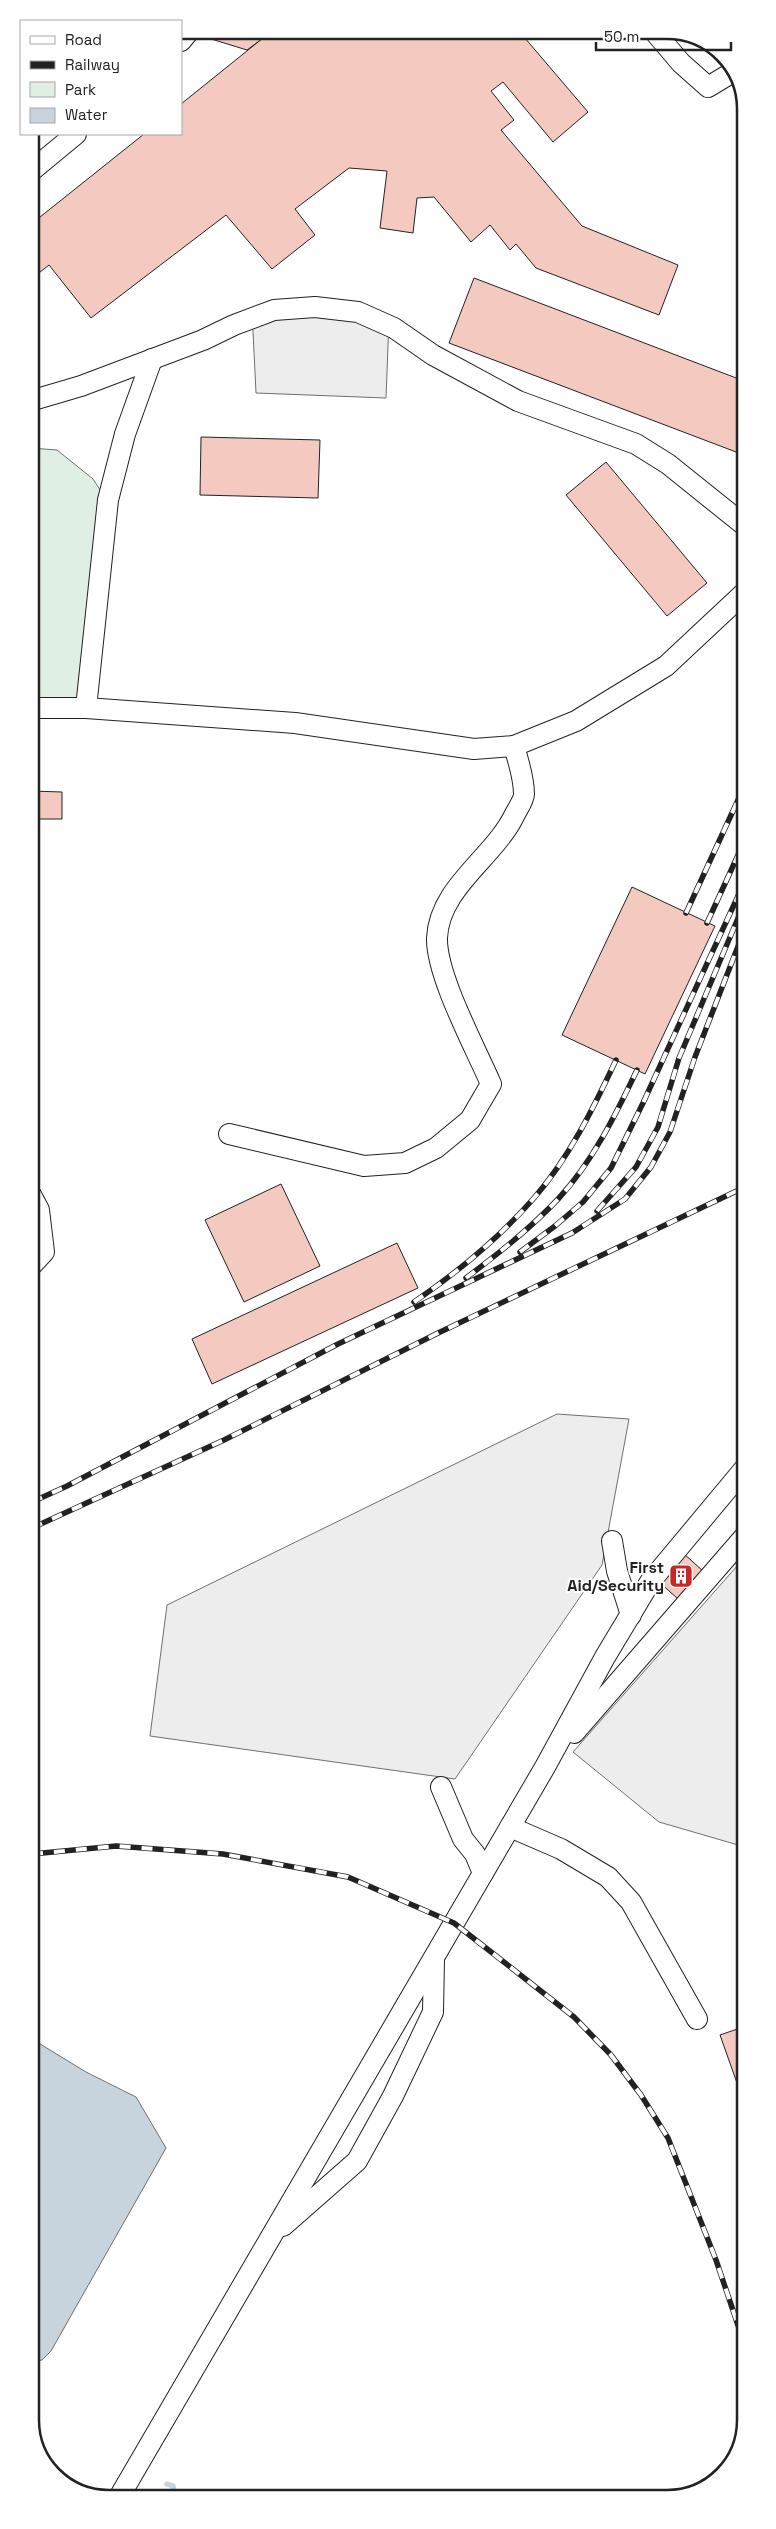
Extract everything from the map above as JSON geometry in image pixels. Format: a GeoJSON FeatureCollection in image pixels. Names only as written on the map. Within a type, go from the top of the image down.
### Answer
{"type":"FeatureCollection","features":[{"type":"Feature","properties":{"kind":"street"},"geometry":{"type":"LineString","coordinates":[[660,39],[681,63],[708,87],[728,75]]}},
{"type":"Feature","properties":{"kind":"street"},"geometry":{"type":"LineString","coordinates":[[39,165],[75,135]]}},
{"type":"Feature","properties":{"kind":"street"},"geometry":{"type":"LineString","coordinates":[[39,398],[81,386],[274,310],[315,307],[358,312],[394,328],[442,360],[518,401],[636,444],[668,464],[737,519]]}},
{"type":"Feature","properties":{"kind":"street"},"geometry":{"type":"LineString","coordinates":[[86,708],[108,500],[126,434],[152,359]]}},
{"type":"Feature","properties":{"kind":"street"},"geometry":{"type":"LineString","coordinates":[[39,708],[86,708],[295,723],[474,749],[514,746],[576,721],[666,666],[737,600]]}},
{"type":"Feature","properties":{"kind":"street"},"geometry":{"type":"LineString","coordinates":[[228,1134],[364,1166],[405,1163],[436,1148],[470,1120],[491,1084],[445,979],[437,938],[441,920],[454,892],[507,831],[524,796],[523,777],[514,746]]}},
{"type":"Feature","properties":{"kind":"street"},"geometry":{"type":"LineString","coordinates":[[39,1210],[44,1252],[39,1257]]}},
{"type":"Feature","properties":{"kind":"street"},"geometry":{"type":"LineString","coordinates":[[123,2490],[545,1767],[650,1582],[737,1477]]}},
{"type":"Feature","properties":{"kind":"street"},"geometry":{"type":"LineString","coordinates":[[612,1541],[617,1571],[631,1614]]}},
{"type":"Feature","properties":{"kind":"street"},"geometry":{"type":"LineString","coordinates":[[545,1767],[737,1545]]}},
{"type":"Feature","properties":{"kind":"street"},"geometry":{"type":"LineString","coordinates":[[440,1788],[463,1839],[475,1854],[483,1873]]}},
{"type":"Feature","properties":{"kind":"street"},"geometry":{"type":"LineString","coordinates":[[510,1827],[561,1849],[608,1877],[631,1902],[697,2019]]}},
{"type":"Feature","properties":{"kind":"street"},"geometry":{"type":"LineString","coordinates":[[271,2237],[357,2161],[393,2096],[433,2012],[434,1957]]}},
{"type":"Feature","properties":{"kind":"green space"},"geometry":{"type":"Polygon","coordinates":[[[39,449],[57,450],[93,479],[106,499],[85,707],[39,706],[39,449]]]}},
{"type":"Feature","properties":{"kind":"shaded area"},"geometry":{"type":"Polygon","coordinates":[[[252,311],[389,320],[386,398],[256,393],[252,311]]]}},
{"type":"Feature","properties":{"kind":"shaded area"},"geometry":{"type":"Polygon","coordinates":[[[557,1414],[629,1419],[602,1565],[455,1779],[150,1736],[167,1605],[557,1414]]]}},
{"type":"Feature","properties":{"kind":"shaded area"},"geometry":{"type":"Polygon","coordinates":[[[737,1566],[737,1845],[659,1822],[573,1752],[737,1566]]]}},
{"type":"Feature","properties":{"kind":"water"},"geometry":{"type":"Polygon","coordinates":[[[39,2043],[86,2072],[136,2097],[166,2148],[51,2351],[39,2361],[39,2043]]]}},
{"type":"Feature","properties":{"kind":"building"},"geometry":{"type":"Polygon","coordinates":[[[211,39],[262,39],[247,50],[211,39]]]}},
{"type":"Feature","properties":{"kind":"building"},"geometry":{"type":"Polygon","coordinates":[[[262,39],[526,39],[588,112],[553,142],[503,82],[491,91],[514,120],[501,130],[582,226],[678,265],[659,315],[536,268],[516,244],[510,250],[490,225],[471,242],[434,197],[417,198],[413,233],[380,228],[387,171],[349,168],[295,209],[315,235],[272,269],[226,215],[91,318],[49,265],[39,273],[39,218],[143,135],[182,135],[182,103],[262,39]]]}},
{"type":"Feature","properties":{"kind":"building"},"geometry":{"type":"Polygon","coordinates":[[[474,278],[737,378],[737,452],[449,343],[474,278]]]}},
{"type":"Feature","properties":{"kind":"building"},"geometry":{"type":"Polygon","coordinates":[[[201,437],[320,440],[318,498],[200,495],[201,437]]]}},
{"type":"Feature","properties":{"kind":"building"},"geometry":{"type":"Polygon","coordinates":[[[606,462],[707,583],[667,616],[566,495],[606,462]]]}},
{"type":"Feature","properties":{"kind":"building"},"geometry":{"type":"Polygon","coordinates":[[[39,791],[62,792],[62,819],[39,819],[39,791]]]}},
{"type":"Feature","properties":{"kind":"building"},"geometry":{"type":"Polygon","coordinates":[[[632,887],[715,926],[645,1074],[562,1035],[632,887]]]}},
{"type":"Feature","properties":{"kind":"building"},"geometry":{"type":"Polygon","coordinates":[[[281,1184],[320,1266],[244,1302],[205,1220],[281,1184]]]}},
{"type":"Feature","properties":{"kind":"building"},"geometry":{"type":"Polygon","coordinates":[[[397,1243],[418,1288],[212,1384],[192,1339],[397,1243]]]}},
{"type":"Feature","properties":{"kind":"building","name":"First Aid/Security"},"geometry":{"type":"Polygon","coordinates":[[[683,1553],[703,1571],[678,1599],[658,1581],[683,1553]]]}},
{"type":"Feature","properties":{"kind":"building"},"geometry":{"type":"Polygon","coordinates":[[[737,2029],[737,2083],[720,2035],[737,2029]]]}},
{"type":"Feature","properties":{"kind":"waterway"},"geometry":{"type":"LineString","coordinates":[[167,2484],[173,2486],[174,2490]]}},
{"type":"Feature","properties":{"kind":"railway"},"geometry":{"type":"LineString","coordinates":[[686,913],[737,802]]}},
{"type":"Feature","properties":{"kind":"railway"},"geometry":{"type":"LineString","coordinates":[[707,923],[737,857]]}},
{"type":"Feature","properties":{"kind":"railway"},"geometry":{"type":"LineString","coordinates":[[520,1252],[583,1202],[611,1168],[737,898]]}},
{"type":"Feature","properties":{"kind":"railway"},"geometry":{"type":"LineString","coordinates":[[597,1211],[636,1167],[658,1127],[679,1058],[737,921]]}},
{"type":"Feature","properties":{"kind":"railway"},"geometry":{"type":"LineString","coordinates":[[39,1499],[67,1486],[338,1344],[572,1233],[625,1199],[651,1167],[670,1132],[695,1057],[737,949]]}},
{"type":"Feature","properties":{"kind":"railway"},"geometry":{"type":"LineString","coordinates":[[414,1302],[477,1254],[521,1213],[547,1183],[570,1149],[590,1114],[616,1060]]}},
{"type":"Feature","properties":{"kind":"railway"},"geometry":{"type":"LineString","coordinates":[[466,1278],[526,1230],[571,1184],[603,1137],[637,1070]]}},
{"type":"Feature","properties":{"kind":"railway"},"geometry":{"type":"LineString","coordinates":[[39,1525],[224,1440],[436,1334],[737,1191]]}},
{"type":"Feature","properties":{"kind":"railway"},"geometry":{"type":"LineString","coordinates":[[39,1853],[116,1846],[223,1854],[348,1877],[454,1923],[574,2017],[611,2055],[641,2095],[668,2138],[716,2260],[737,2322]]}},
{"type":"Feature","properties":{"kind":"place","name":"First Aid/Security"},"geometry":{"type":"Point","coordinates":[681,1576]}}]}
